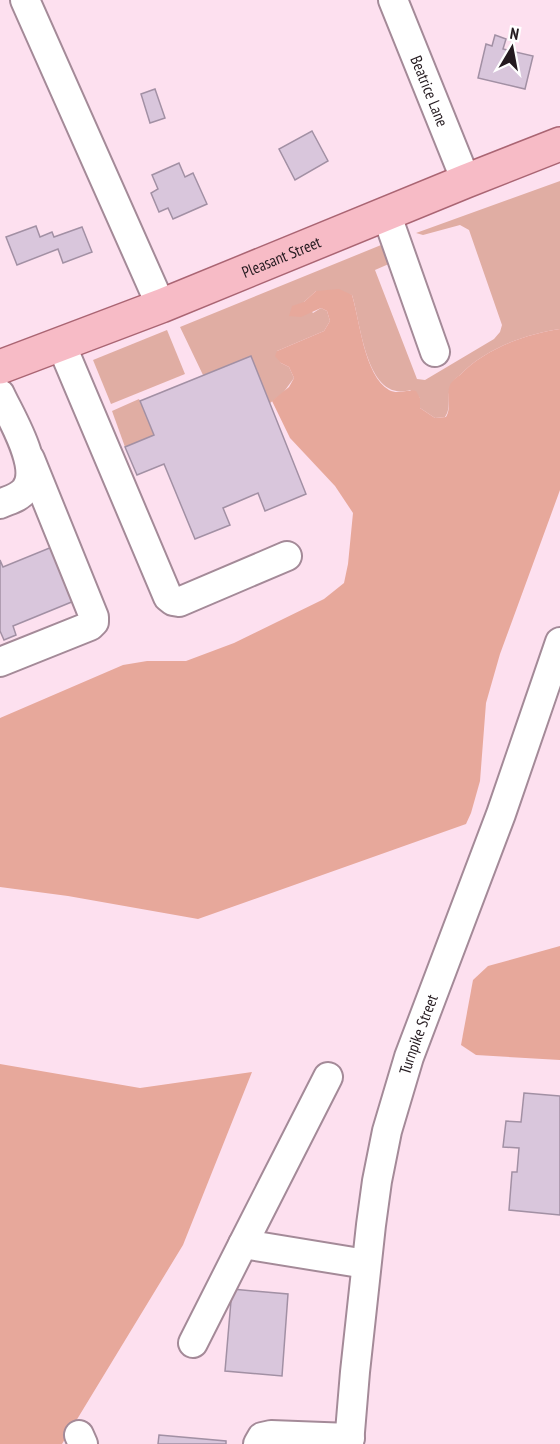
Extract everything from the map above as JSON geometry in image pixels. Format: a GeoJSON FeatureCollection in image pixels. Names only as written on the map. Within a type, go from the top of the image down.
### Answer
{"type":"FeatureCollection","features":[{"type":"Feature","properties":{"kind":"main road","name":"Pleasant Street"},"geometry":{"type":"LineString","coordinates":[[0,367],[161,306],[560,144]]}},
{"type":"Feature","properties":{"kind":"street"},"geometry":{"type":"LineString","coordinates":[[25,0],[161,306]]}},
{"type":"Feature","properties":{"kind":"street","name":"Beatrice Lane"},"geometry":{"type":"LineString","coordinates":[[393,0],[466,181]]}},
{"type":"Feature","properties":{"kind":"street"},"geometry":{"type":"LineString","coordinates":[[386,213],[435,352]]}},
{"type":"Feature","properties":{"kind":"street"},"geometry":{"type":"LineString","coordinates":[[61,344],[164,586],[173,601],[179,602],[287,556]]}},
{"type":"Feature","properties":{"kind":"street"},"geometry":{"type":"LineString","coordinates":[[0,394],[30,459],[94,617],[94,622],[90,626],[0,663]]}},
{"type":"Feature","properties":{"kind":"street"},"geometry":{"type":"LineString","coordinates":[[0,504],[25,491],[29,482],[30,459]]}},
{"type":"Feature","properties":{"kind":"street","name":"Turnpike Street"},"geometry":{"type":"LineString","coordinates":[[350,1441],[366,1264],[376,1181],[387,1131],[399,1088],[501,814],[560,642]]}},
{"type":"Feature","properties":{"kind":"street"},"geometry":{"type":"LineString","coordinates":[[193,1343],[328,1077]]}},
{"type":"Feature","properties":{"kind":"street"},"geometry":{"type":"LineString","coordinates":[[243,1244],[366,1264]]}},
{"type":"Feature","properties":{"kind":"street"},"geometry":{"type":"LineString","coordinates":[[258,1444],[262,1437],[271,1435],[350,1441]]}},
{"type":"Feature","properties":{"kind":"shaded area"},"geometry":{"type":"Polygon","coordinates":[[[560,181],[560,329],[506,344],[470,366],[452,384],[445,417],[435,418],[420,408],[420,398],[410,390],[395,391],[384,385],[368,358],[352,295],[316,291],[304,302],[313,313],[321,308],[327,311],[330,321],[324,331],[277,351],[281,363],[289,367],[294,378],[283,393],[270,403],[251,357],[203,375],[180,327],[386,243],[391,263],[375,270],[417,379],[425,380],[494,339],[502,325],[469,230],[460,225],[423,235],[416,233],[560,181]]]}},
{"type":"Feature","properties":{"kind":"shaded area"},"geometry":{"type":"Polygon","coordinates":[[[339,289],[352,295],[368,360],[381,383],[392,391],[416,391],[420,398],[420,408],[435,418],[446,417],[452,382],[481,358],[506,344],[560,329],[560,490],[500,654],[486,703],[480,781],[466,824],[198,919],[68,896],[0,887],[0,718],[123,665],[147,661],[186,661],[234,643],[324,599],[344,583],[353,513],[335,486],[290,438],[272,401],[289,387],[294,378],[289,367],[275,356],[277,351],[324,331],[330,321],[327,311],[321,308],[301,317],[289,316],[292,306],[304,302],[316,291],[339,289]]]}},
{"type":"Feature","properties":{"kind":"shaded area"},"geometry":{"type":"Polygon","coordinates":[[[167,330],[185,374],[111,404],[93,360],[167,330]]]}},
{"type":"Feature","properties":{"kind":"shaded area"},"geometry":{"type":"Polygon","coordinates":[[[139,399],[154,435],[125,447],[112,411],[139,399]]]}},
{"type":"Feature","properties":{"kind":"shaded area"},"geometry":{"type":"Polygon","coordinates":[[[560,946],[560,1060],[476,1055],[461,1045],[473,980],[488,966],[560,946]]]}},
{"type":"Feature","properties":{"kind":"shaded area"},"geometry":{"type":"Polygon","coordinates":[[[0,1064],[140,1088],[252,1072],[183,1245],[62,1444],[0,1444],[0,1064]]]}},
{"type":"Feature","properties":{"kind":"building"},"geometry":{"type":"Polygon","coordinates":[[[495,35],[506,39],[503,49],[533,56],[525,89],[478,78],[486,44],[492,46],[495,35]]]}},
{"type":"Feature","properties":{"kind":"building"},"geometry":{"type":"Polygon","coordinates":[[[155,89],[165,118],[150,123],[141,94],[155,89]]]}},
{"type":"Feature","properties":{"kind":"building"},"geometry":{"type":"Polygon","coordinates":[[[312,131],[328,161],[295,180],[279,149],[312,131]]]}},
{"type":"Feature","properties":{"kind":"building"},"geometry":{"type":"Polygon","coordinates":[[[179,163],[185,177],[193,173],[207,204],[173,219],[168,208],[159,212],[151,193],[158,189],[152,175],[179,163]]]}},
{"type":"Feature","properties":{"kind":"building"},"geometry":{"type":"Polygon","coordinates":[[[36,226],[40,237],[52,232],[54,237],[82,227],[92,252],[63,263],[58,249],[17,265],[6,237],[36,226]]]}},
{"type":"Feature","properties":{"kind":"building"},"geometry":{"type":"Polygon","coordinates":[[[251,356],[306,494],[265,511],[258,493],[223,508],[230,525],[195,539],[164,464],[137,475],[125,447],[154,435],[140,401],[251,356]]]}},
{"type":"Feature","properties":{"kind":"building"},"geometry":{"type":"Polygon","coordinates":[[[52,547],[74,601],[13,626],[16,635],[4,640],[0,631],[0,560],[3,567],[52,547]]]}},
{"type":"Feature","properties":{"kind":"building"},"geometry":{"type":"Polygon","coordinates":[[[524,1093],[560,1096],[560,1215],[509,1210],[512,1172],[517,1172],[519,1148],[503,1147],[506,1121],[521,1122],[524,1093]]]}},
{"type":"Feature","properties":{"kind":"building"},"geometry":{"type":"Polygon","coordinates":[[[232,1289],[288,1294],[282,1376],[225,1371],[232,1289]]]}},
{"type":"Feature","properties":{"kind":"building"},"geometry":{"type":"Polygon","coordinates":[[[159,1435],[226,1441],[226,1444],[158,1444],[159,1435]]]}}]}
